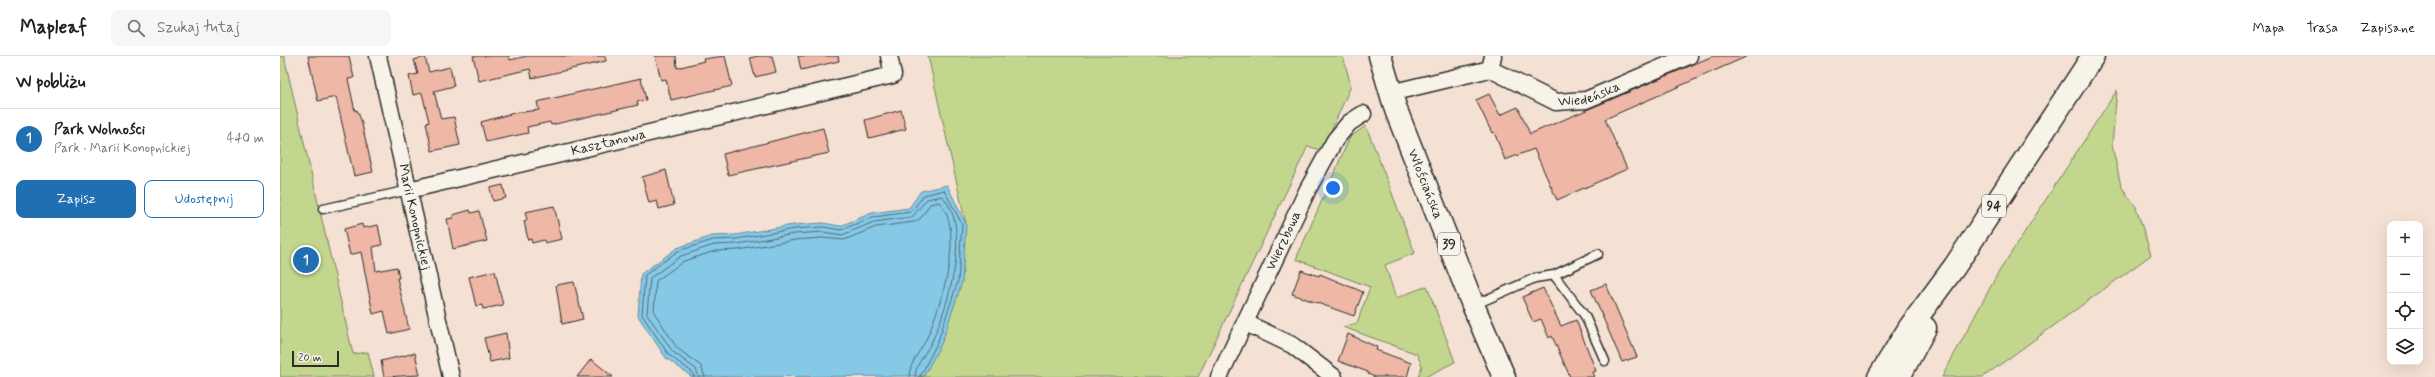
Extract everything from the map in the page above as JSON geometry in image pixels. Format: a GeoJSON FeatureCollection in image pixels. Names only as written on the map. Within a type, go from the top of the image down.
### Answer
{"type":"FeatureCollection","features":[{"type":"Feature","properties":{"kind":"main road","name":"Włościańska"},"geometry":{"type":"LineString","coordinates":[[1380,56],[1390,93],[1473,305],[1504,377]]}},
{"type":"Feature","properties":{"kind":"main road","name":"94"},"geometry":{"type":"LineString","coordinates":[[1879,377],[1910,327],[1955,266],[2093,56]]}},
{"type":"Feature","properties":{"kind":"main road","name":"94"},"geometry":{"type":"LineString","coordinates":[[1899,377],[1955,266]]}},
{"type":"Feature","properties":{"kind":"street","name":"Marii Konopnickiej"},"geometry":{"type":"LineString","coordinates":[[378,56],[451,377]]}},
{"type":"Feature","properties":{"kind":"street","name":"Kasztanowa"},"geometry":{"type":"LineString","coordinates":[[409,190],[893,75],[889,56]]}},
{"type":"Feature","properties":{"kind":"street","name":"Wiedeńska"},"geometry":{"type":"LineString","coordinates":[[1492,62],[1556,102],[1563,102],[1589,100],[1689,56]]}},
{"type":"Feature","properties":{"kind":"street"},"geometry":{"type":"LineString","coordinates":[[1390,93],[1492,62]]}},
{"type":"Feature","properties":{"kind":"street","name":"Wierzbowa"},"geometry":{"type":"LineString","coordinates":[[1219,377],[1246,323],[1305,196],[1336,140],[1349,123],[1363,114]]}},
{"type":"Feature","properties":{"kind":"street"},"geometry":{"type":"LineString","coordinates":[[1246,323],[1292,345],[1334,377]]}},
{"type":"Feature","properties":{"kind":"lane","name":"Kasztanowa"},"geometry":{"type":"LineString","coordinates":[[323,209],[409,190]]}},
{"type":"Feature","properties":{"kind":"lane"},"geometry":{"type":"LineString","coordinates":[[1473,305],[1535,278],[1554,275],[1598,254]]}},
{"type":"Feature","properties":{"kind":"lane"},"geometry":{"type":"LineString","coordinates":[[1554,275],[1585,316],[1605,361]]}},
{"type":"Feature","properties":{"kind":"green space"},"geometry":{"type":"Polygon","coordinates":[[[280,56],[284,56],[353,354],[368,352],[374,377],[280,377],[280,56]]]}},
{"type":"Feature","properties":{"kind":"green space"},"geometry":{"type":"Polygon","coordinates":[[[928,56],[1343,56],[1351,86],[1322,151],[1308,146],[1198,377],[917,377],[924,376],[966,224],[928,56]]]}},
{"type":"Feature","properties":{"kind":"green space"},"geometry":{"type":"Polygon","coordinates":[[[2117,90],[2112,145],[2121,186],[2136,207],[2151,255],[1983,377],[1942,377],[1998,273],[2117,90]]]}},
{"type":"Feature","properties":{"kind":"green space"},"geometry":{"type":"Polygon","coordinates":[[[1366,126],[1415,253],[1385,265],[1396,298],[1427,286],[1455,362],[1425,377],[1418,377],[1422,366],[1417,354],[1343,327],[1357,323],[1370,287],[1296,259],[1350,137],[1366,126]]]}},
{"type":"Feature","properties":{"kind":"water"},"geometry":{"type":"Polygon","coordinates":[[[947,185],[966,224],[962,282],[942,342],[924,376],[692,377],[666,358],[638,316],[641,274],[677,248],[712,236],[735,235],[793,225],[823,223],[840,226],[872,213],[909,208],[921,191],[947,185]]]}},
{"type":"Feature","properties":{"kind":"building"},"geometry":{"type":"Polygon","coordinates":[[[308,56],[349,56],[354,78],[348,79],[355,111],[357,110],[361,120],[373,172],[354,176],[336,97],[318,101],[308,56]]]}},
{"type":"Feature","properties":{"kind":"building"},"geometry":{"type":"Polygon","coordinates":[[[473,56],[509,56],[510,60],[527,56],[605,56],[606,61],[532,78],[530,69],[479,81],[473,56]]]}},
{"type":"Feature","properties":{"kind":"building"},"geometry":{"type":"Polygon","coordinates":[[[655,56],[676,56],[677,68],[704,61],[703,59],[725,56],[732,86],[671,100],[666,79],[661,80],[655,56]]]}},
{"type":"Feature","properties":{"kind":"building"},"geometry":{"type":"Polygon","coordinates":[[[758,56],[772,56],[776,72],[755,77],[750,58],[758,56]]]}},
{"type":"Feature","properties":{"kind":"building"},"geometry":{"type":"Polygon","coordinates":[[[798,56],[838,56],[839,61],[801,70],[798,56]]]}},
{"type":"Feature","properties":{"kind":"building"},"geometry":{"type":"Polygon","coordinates":[[[1713,56],[1748,56],[1605,119],[1627,169],[1557,200],[1534,149],[1505,160],[1494,132],[1492,133],[1476,100],[1489,94],[1500,115],[1518,107],[1530,134],[1713,56]]]}},
{"type":"Feature","properties":{"kind":"building"},"geometry":{"type":"Polygon","coordinates":[[[425,57],[429,72],[450,67],[454,86],[434,91],[441,119],[454,117],[460,145],[432,151],[426,123],[429,122],[422,93],[413,95],[409,76],[418,74],[414,60],[425,57]]]}},
{"type":"Feature","properties":{"kind":"building"},"geometry":{"type":"Polygon","coordinates":[[[641,78],[646,100],[637,102],[638,105],[551,125],[550,122],[527,127],[528,133],[486,142],[481,122],[514,113],[539,110],[537,102],[641,78]]]}},
{"type":"Feature","properties":{"kind":"building"},"geometry":{"type":"Polygon","coordinates":[[[901,110],[906,129],[869,138],[865,120],[901,110]]]}},
{"type":"Feature","properties":{"kind":"building"},"geometry":{"type":"Polygon","coordinates":[[[823,128],[829,153],[728,175],[723,154],[823,128]]]}},
{"type":"Feature","properties":{"kind":"building"},"geometry":{"type":"Polygon","coordinates":[[[666,170],[674,205],[659,209],[657,201],[649,203],[642,177],[666,170]]]}},
{"type":"Feature","properties":{"kind":"building"},"geometry":{"type":"Polygon","coordinates":[[[503,185],[506,198],[493,201],[490,188],[503,185]]]}},
{"type":"Feature","properties":{"kind":"building"},"geometry":{"type":"Polygon","coordinates":[[[554,206],[562,239],[545,243],[544,240],[532,243],[531,239],[528,240],[524,221],[527,220],[525,212],[554,206]]]}},
{"type":"Feature","properties":{"kind":"building"},"geometry":{"type":"Polygon","coordinates":[[[470,210],[471,213],[479,211],[487,241],[453,249],[447,219],[453,218],[453,215],[470,210]]]}},
{"type":"Feature","properties":{"kind":"building"},"geometry":{"type":"Polygon","coordinates":[[[362,224],[363,228],[378,225],[382,245],[373,247],[376,271],[397,267],[399,278],[397,278],[409,329],[389,334],[384,311],[373,314],[361,252],[350,255],[344,229],[362,224]]]}},
{"type":"Feature","properties":{"kind":"building"},"geometry":{"type":"Polygon","coordinates":[[[1301,270],[1319,276],[1320,274],[1363,292],[1354,316],[1292,294],[1301,270]]]}},
{"type":"Feature","properties":{"kind":"building"},"geometry":{"type":"Polygon","coordinates":[[[495,271],[503,305],[483,309],[482,305],[476,306],[469,277],[495,271]]]}},
{"type":"Feature","properties":{"kind":"building"},"geometry":{"type":"Polygon","coordinates":[[[574,282],[583,319],[562,324],[556,285],[574,282]]]}},
{"type":"Feature","properties":{"kind":"building"},"geometry":{"type":"Polygon","coordinates":[[[1606,284],[1637,357],[1622,362],[1591,290],[1606,284]]]}},
{"type":"Feature","properties":{"kind":"building"},"geometry":{"type":"Polygon","coordinates":[[[1543,288],[1561,326],[1576,320],[1596,371],[1592,372],[1594,377],[1570,377],[1552,336],[1549,338],[1541,319],[1533,322],[1522,297],[1543,288]]]}},
{"type":"Feature","properties":{"kind":"building"},"geometry":{"type":"Polygon","coordinates":[[[506,333],[509,358],[490,362],[484,338],[506,333]]]}},
{"type":"Feature","properties":{"kind":"building"},"geometry":{"type":"Polygon","coordinates":[[[1348,334],[1377,347],[1376,350],[1411,363],[1407,377],[1375,377],[1368,374],[1368,372],[1338,361],[1348,334]]]}},
{"type":"Feature","properties":{"kind":"building"},"geometry":{"type":"Polygon","coordinates":[[[415,353],[420,375],[384,377],[381,361],[415,353]]]}},
{"type":"Feature","properties":{"kind":"building"},"geometry":{"type":"Polygon","coordinates":[[[591,359],[601,367],[613,377],[577,377],[591,359]]]}},
{"type":"Feature","properties":{"kind":"place","name":"Park Wolności"},"geometry":{"type":"Point","coordinates":[306,260]}}]}
